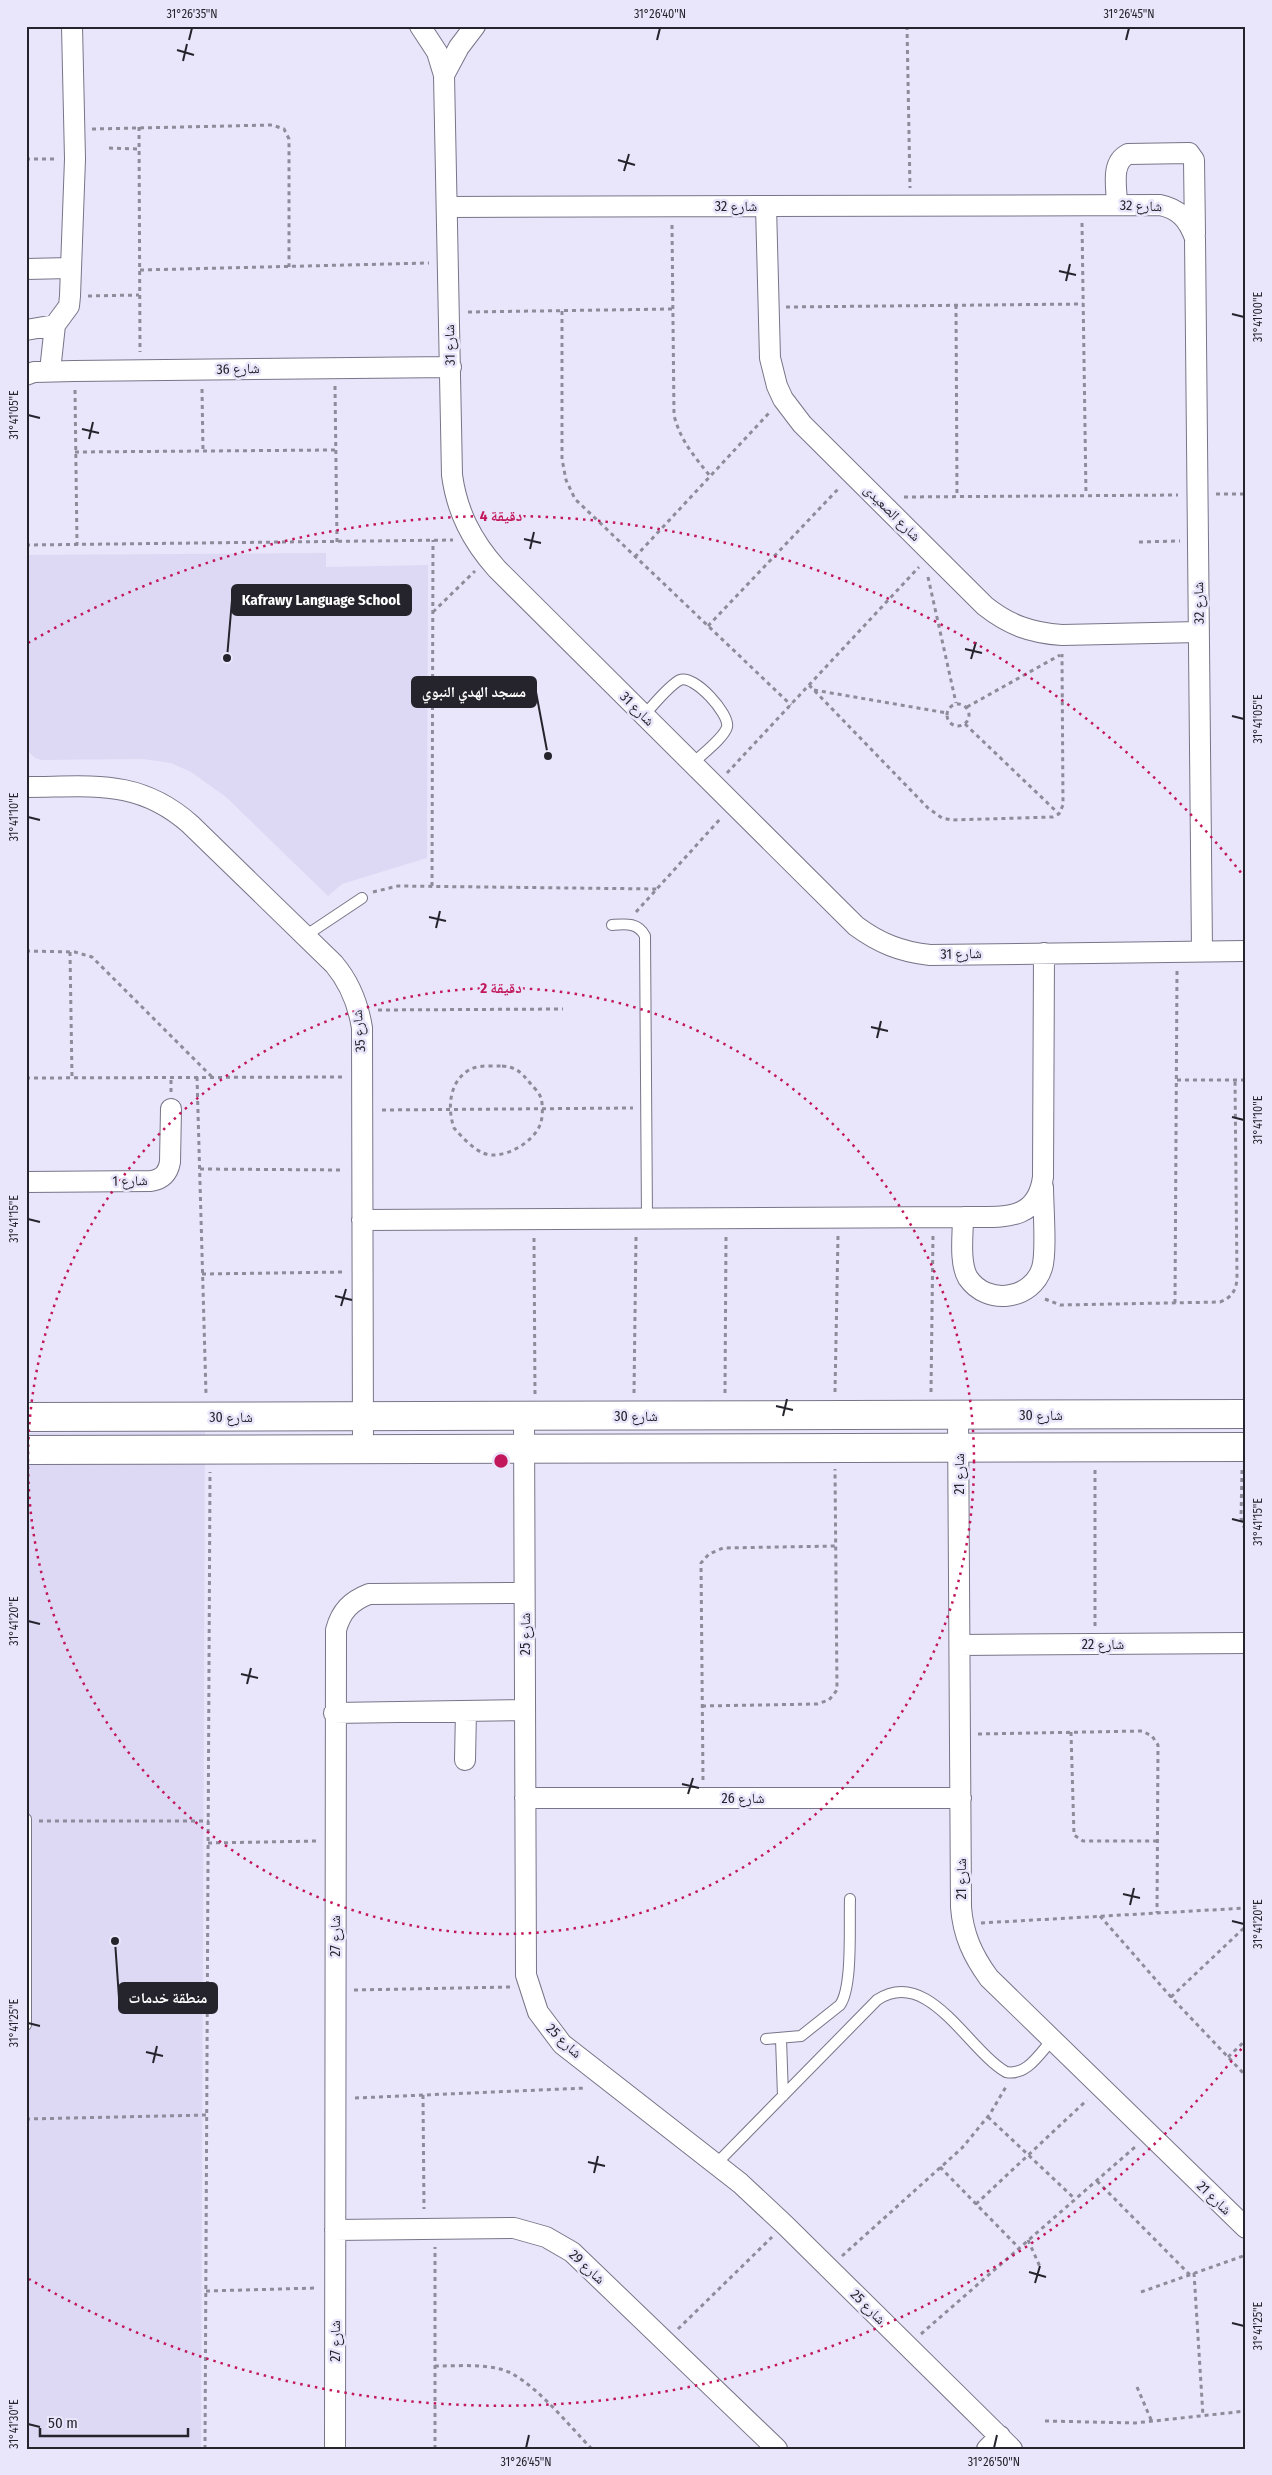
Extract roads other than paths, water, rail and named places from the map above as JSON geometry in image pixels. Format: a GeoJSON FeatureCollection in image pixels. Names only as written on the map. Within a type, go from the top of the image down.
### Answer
{"type":"FeatureCollection","features":[{"type":"Feature","properties":{"kind":"street"},"geometry":{"type":"LineString","coordinates":[[50,371],[55,325],[69,306],[70,296],[75,159],[72,26]]}},
{"type":"Feature","properties":{"kind":"street","name":"شارع 31"},"geometry":{"type":"LineString","coordinates":[[420,26],[434,46],[444,75],[452,475],[461,515],[474,540],[488,559],[856,926],[885,944],[901,950],[930,955],[1246,951]]}},
{"type":"Feature","properties":{"kind":"street","name":"شارع 31"},"geometry":{"type":"LineString","coordinates":[[444,75],[459,47],[476,26]]}},
{"type":"Feature","properties":{"kind":"street"},"geometry":{"type":"LineString","coordinates":[[1117,205],[1116,169],[1124,156],[1128,154],[1189,153],[1194,160],[1195,238]]}},
{"type":"Feature","properties":{"kind":"street","name":"شارع 32"},"geometry":{"type":"LineString","coordinates":[[448,207],[1160,205],[1170,207],[1186,218],[1195,238],[1202,951]]}},
{"type":"Feature","properties":{"kind":"street","name":"شارع الصعيدى"},"geometry":{"type":"LineString","coordinates":[[766,206],[770,358],[777,386],[795,416],[876,497],[928,557],[997,616],[1024,630],[1062,644],[1199,632]]}},
{"type":"Feature","properties":{"kind":"street"},"geometry":{"type":"LineString","coordinates":[[26,269],[70,268]]}},
{"type":"Feature","properties":{"kind":"street"},"geometry":{"type":"LineString","coordinates":[[26,330],[55,325]]}},
{"type":"Feature","properties":{"kind":"street","name":"شارع 36"},"geometry":{"type":"LineString","coordinates":[[26,375],[50,371],[451,367]]}},
{"type":"Feature","properties":{"kind":"street","name":"شارع 35"},"geometry":{"type":"LineString","coordinates":[[26,787],[112,787],[132,790],[164,804],[190,824],[342,974],[359,1010],[362,1028],[363,1449]]}},
{"type":"Feature","properties":{"kind":"street"},"geometry":{"type":"LineString","coordinates":[[963,1217],[964,1269],[974,1285],[990,1295],[1000,1296],[1018,1293],[1034,1282],[1043,1265],[1044,953]]}},
{"type":"Feature","properties":{"kind":"street","name":"شارع 1"},"geometry":{"type":"LineString","coordinates":[[26,1182],[151,1181],[161,1178],[169,1169],[170,1162],[170,1109]]}},
{"type":"Feature","properties":{"kind":"street"},"geometry":{"type":"LineString","coordinates":[[362,1220],[1010,1216],[1019,1214],[1034,1202],[1039,1194],[1043,1177]]}},
{"type":"Feature","properties":{"kind":"street","name":"شارع 30"},"geometry":{"type":"LineString","coordinates":[[26,1418],[1246,1414]]}},
{"type":"Feature","properties":{"kind":"street","name":"شارع 21"},"geometry":{"type":"LineString","coordinates":[[958,1415],[963,1924],[972,1953],[990,1978],[1246,2228]]}},
{"type":"Feature","properties":{"kind":"street","name":"شارع 25"},"geometry":{"type":"LineString","coordinates":[[530,1416],[524,1448],[526,1975],[528,1987],[538,2012],[553,2034],[717,2163],[785,2225],[908,2346],[1000,2445]]}},
{"type":"Feature","properties":{"kind":"street"},"geometry":{"type":"LineString","coordinates":[[26,1450],[1244,1447]]}},
{"type":"Feature","properties":{"kind":"street","name":"شارع 27"},"geometry":{"type":"LineString","coordinates":[[335,2449],[334,1713],[336,1630],[344,1612],[359,1598],[380,1592],[524,1593]]}},
{"type":"Feature","properties":{"kind":"street","name":"شارع 22"},"geometry":{"type":"LineString","coordinates":[[960,1645],[1246,1643]]}},
{"type":"Feature","properties":{"kind":"street"},"geometry":{"type":"LineString","coordinates":[[334,1713],[525,1710]]}},
{"type":"Feature","properties":{"kind":"street"},"geometry":{"type":"LineString","coordinates":[[466,1711],[466,1760]]}},
{"type":"Feature","properties":{"kind":"street","name":"شارع 26"},"geometry":{"type":"LineString","coordinates":[[525,1798],[961,1798]]}},
{"type":"Feature","properties":{"kind":"street","name":"شارع 29"},"geometry":{"type":"LineString","coordinates":[[335,2230],[514,2228],[532,2232],[559,2243],[572,2252],[776,2449]]}},
{"type":"Feature","properties":{"kind":"lane"},"geometry":{"type":"LineString","coordinates":[[644,715],[678,681],[687,679],[696,684],[726,716],[727,724],[725,732],[692,764]]}},
{"type":"Feature","properties":{"kind":"lane"},"geometry":{"type":"LineString","coordinates":[[305,936],[362,898]]}},
{"type":"Feature","properties":{"kind":"lane"},"geometry":{"type":"LineString","coordinates":[[612,925],[624,924],[640,928],[645,936],[646,1108],[642,1219]]}},
{"type":"Feature","properties":{"kind":"lane"},"geometry":{"type":"LineString","coordinates":[[26,1820],[26,2026]]}},
{"type":"Feature","properties":{"kind":"lane"},"geometry":{"type":"LineString","coordinates":[[766,2039],[798,2037],[840,2005],[845,1999],[850,1899]]}},
{"type":"Feature","properties":{"kind":"lane"},"geometry":{"type":"LineString","coordinates":[[717,2163],[877,2000],[892,1992],[901,1990],[911,1991],[929,2000],[1000,2068],[1012,2073],[1025,2070],[1052,2040]]}},
{"type":"Feature","properties":{"kind":"lane"},"geometry":{"type":"LineString","coordinates":[[781,2038],[783,2096]]}},
{"type":"Feature","properties":{"kind":"place","name":"Kafrawy Language School"},"geometry":{"type":"Point","coordinates":[227,658]}},
{"type":"Feature","properties":{"kind":"place","name":"مسجد الهدي النبوي"},"geometry":{"type":"Point","coordinates":[548,756]}},
{"type":"Feature","properties":{"kind":"place","name":"منطقة خدمات"},"geometry":{"type":"Point","coordinates":[115,1941]}}]}
